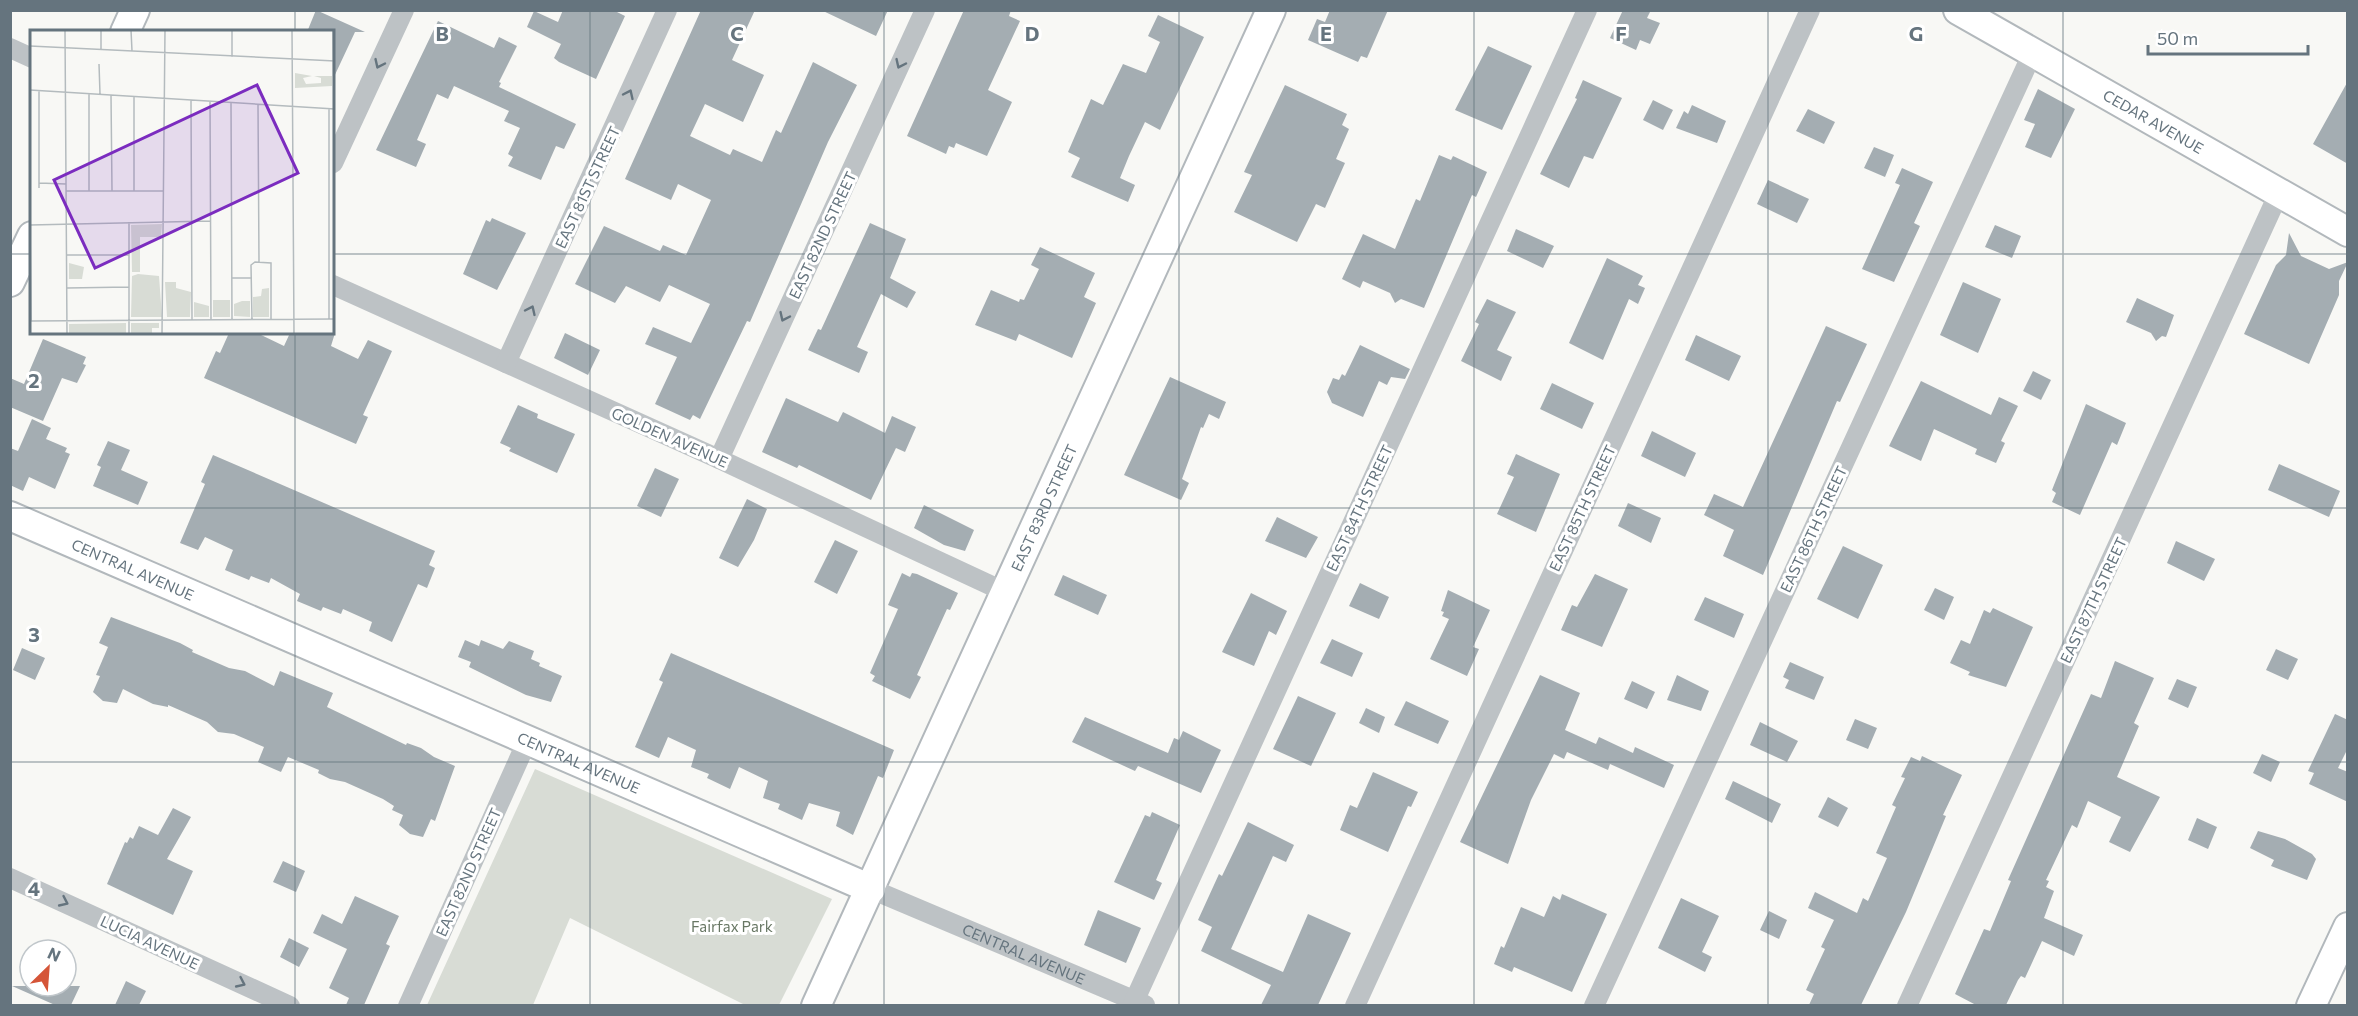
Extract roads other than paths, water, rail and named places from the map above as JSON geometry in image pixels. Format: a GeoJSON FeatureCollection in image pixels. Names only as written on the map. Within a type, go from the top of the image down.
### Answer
{"type":"FeatureCollection","features":[{"type":"Feature","properties":{"kind":"street"},"geometry":{"type":"LineString","coordinates":[[126,30],[135,10]]}},
{"type":"Feature","properties":{"kind":"street"},"geometry":{"type":"LineString","coordinates":[[334,161],[404,10]]}},
{"type":"Feature","properties":{"kind":"street","name":"EAST 81ST STREET"},"geometry":{"type":"LineString","coordinates":[[506,363],[667,10]]}},
{"type":"Feature","properties":{"kind":"street","name":"EAST 82ND STREET"},"geometry":{"type":"LineString","coordinates":[[719,459],[925,10]]}},
{"type":"Feature","properties":{"kind":"street","name":"EAST 83RD STREET"},"geometry":{"type":"LineString","coordinates":[[816,1005],[1271,10]]}},
{"type":"Feature","properties":{"kind":"street","name":"EAST 84TH STREET"},"geometry":{"type":"LineString","coordinates":[[1138,1004],[1587,10]]}},
{"type":"Feature","properties":{"kind":"street","name":"EAST 85TH STREET"},"geometry":{"type":"LineString","coordinates":[[1355,1005],[1810,10]]}},
{"type":"Feature","properties":{"kind":"street","name":"CEDAR AVENUE"},"geometry":{"type":"LineString","coordinates":[[1958,10],[2278,195],[2348,232]]}},
{"type":"Feature","properties":{"kind":"street"},"geometry":{"type":"LineString","coordinates":[[10,48],[30,57]]}},
{"type":"Feature","properties":{"kind":"street","name":"EAST 86TH STREET"},"geometry":{"type":"LineString","coordinates":[[1594,1005],[2033,52]]}},
{"type":"Feature","properties":{"kind":"street","name":"EAST 87TH STREET"},"geometry":{"type":"LineString","coordinates":[[1907,1005],[2278,195]]}},
{"type":"Feature","properties":{"kind":"street"},"geometry":{"type":"LineString","coordinates":[[10,282],[30,240]]}},
{"type":"Feature","properties":{"kind":"street","name":"GOLDEN AVENUE"},"geometry":{"type":"LineString","coordinates":[[334,285],[719,459],[1005,592]]}},
{"type":"Feature","properties":{"kind":"street","name":"CENTRAL AVENUE"},"geometry":{"type":"LineString","coordinates":[[10,516],[1138,1004]]}},
{"type":"Feature","properties":{"kind":"street","name":"EAST 82ND STREET"},"geometry":{"type":"LineString","coordinates":[[408,1005],[528,739]]}},
{"type":"Feature","properties":{"kind":"street","name":"LUCIA AVENUE"},"geometry":{"type":"LineString","coordinates":[[10,878],[290,1005]]}},
{"type":"Feature","properties":{"kind":"street"},"geometry":{"type":"LineString","coordinates":[[2311,1005],[2348,927]]}},
{"type":"Feature","properties":{"kind":"park label","name":"Fairfax Park"},"geometry":{"type":"Point","coordinates":[732,926]}}]}
